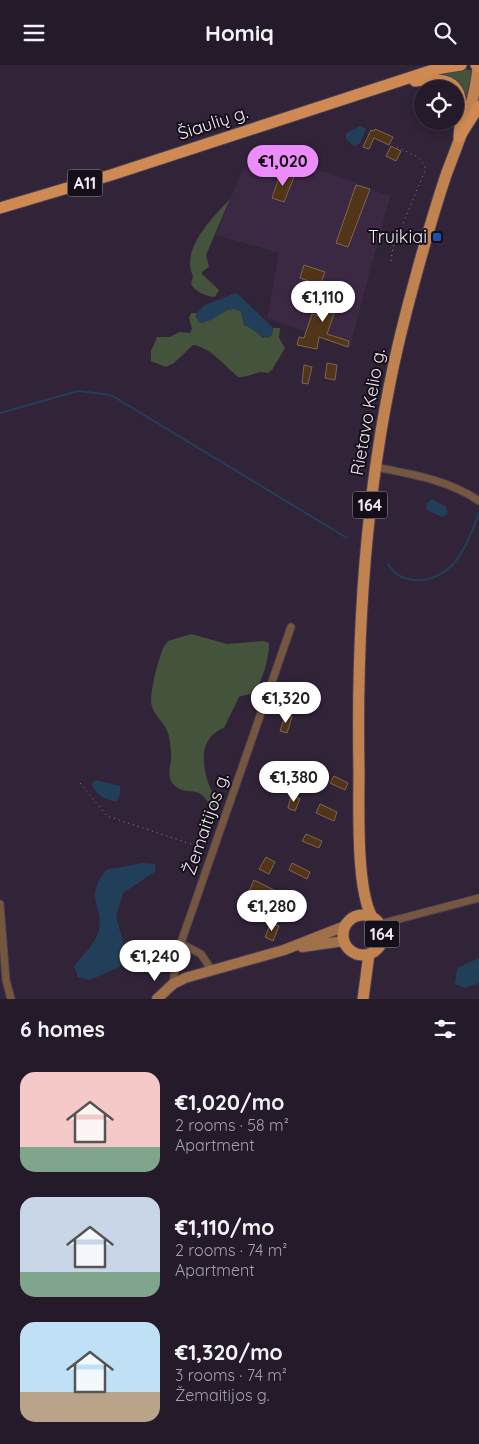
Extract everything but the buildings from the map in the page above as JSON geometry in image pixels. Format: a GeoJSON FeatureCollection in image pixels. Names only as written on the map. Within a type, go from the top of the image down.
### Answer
{"type":"FeatureCollection","features":[{"type":"Feature","properties":{"kind":"highway"},"geometry":{"type":"LineString","coordinates":[[384,86],[424,65]]}},
{"type":"Feature","properties":{"kind":"highway","name":"Šiaulių g."},"geometry":{"type":"LineString","coordinates":[[0,207],[111,175],[440,67],[462,65]]}},
{"type":"Feature","properties":{"kind":"highway"},"geometry":{"type":"LineString","coordinates":[[384,86],[440,79],[455,85],[462,99],[459,137]]}},
{"type":"Feature","properties":{"kind":"highway"},"geometry":{"type":"LineString","coordinates":[[459,137],[476,103]]}},
{"type":"Feature","properties":{"kind":"main road"},"geometry":{"type":"LineString","coordinates":[[476,103],[478,66]]}},
{"type":"Feature","properties":{"kind":"main road"},"geometry":{"type":"LineString","coordinates":[[476,103],[479,87]]}},
{"type":"Feature","properties":{"kind":"main road","name":"Rietavo Kelio g."},"geometry":{"type":"LineString","coordinates":[[354,917],[357,906],[360,861],[358,647],[366,539],[375,467],[386,400],[406,314],[428,235],[459,137]]}},
{"type":"Feature","properties":{"kind":"main road","name":"Rietavo Kelio g."},"geometry":{"type":"LineString","coordinates":[[360,861],[366,907],[382,931],[380,945],[369,954],[363,998]]}},
{"type":"Feature","properties":{"kind":"main road","name":"164"},"geometry":{"type":"LineString","coordinates":[[369,954],[357,954],[351,951],[344,941],[344,926],[354,917],[366,915],[376,921]]}},
{"type":"Feature","properties":{"kind":"main road"},"geometry":{"type":"LineString","coordinates":[[284,950],[344,926]]}},
{"type":"Feature","properties":{"kind":"main road"},"geometry":{"type":"LineString","coordinates":[[157,999],[173,984],[211,969],[284,950],[344,941]]}},
{"type":"Feature","properties":{"kind":"main road","name":"Rietavo Kelio g."},"geometry":{"type":"LineString","coordinates":[[357,954],[363,998]]}},
{"type":"Feature","properties":{"kind":"street"},"geometry":{"type":"LineString","coordinates":[[375,467],[440,481],[461,490],[479,501]]}},
{"type":"Feature","properties":{"kind":"street","name":"Žemaitijos g."},"geometry":{"type":"LineString","coordinates":[[173,984],[174,964],[180,943],[214,851],[291,627]]}},
{"type":"Feature","properties":{"kind":"street"},"geometry":{"type":"LineString","coordinates":[[376,921],[479,898]]}},
{"type":"Feature","properties":{"kind":"street"},"geometry":{"type":"LineString","coordinates":[[0,904],[6,980],[11,999]]}},
{"type":"Feature","properties":{"kind":"street"},"geometry":{"type":"LineString","coordinates":[[180,943],[201,954],[211,969]]}},
{"type":"Feature","properties":{"kind":"path"},"geometry":{"type":"LineString","coordinates":[[391,261],[393,247],[425,171],[425,166],[418,157],[397,147]]}},
{"type":"Feature","properties":{"kind":"path"},"geometry":{"type":"LineString","coordinates":[[80,783],[107,816],[214,851]]}},
{"type":"Feature","properties":{"kind":"shaded area"},"geometry":{"type":"Polygon","coordinates":[[[246,167],[253,167],[263,174],[279,167],[311,169],[329,173],[390,196],[350,347],[267,318],[279,253],[216,235],[239,177],[246,167]]]}},
{"type":"Feature","properties":{"kind":"green space"},"geometry":{"type":"Polygon","coordinates":[[[462,69],[471,70],[466,99],[464,94],[464,80],[451,80],[439,75],[462,69]]]}},
{"type":"Feature","properties":{"kind":"green space"},"geometry":{"type":"Polygon","coordinates":[[[230,199],[206,255],[209,267],[202,272],[219,290],[215,297],[212,297],[198,291],[191,284],[193,276],[190,266],[191,255],[200,234],[230,199]]]}},
{"type":"Feature","properties":{"kind":"green space"},"geometry":{"type":"Polygon","coordinates":[[[231,308],[241,311],[244,325],[251,327],[263,338],[273,331],[273,328],[280,328],[279,338],[285,348],[272,370],[268,373],[264,372],[238,377],[211,353],[199,346],[193,345],[174,363],[166,367],[151,361],[151,351],[157,337],[170,337],[179,332],[190,333],[192,329],[189,318],[191,313],[197,313],[196,317],[202,323],[231,308]]]}},
{"type":"Feature","properties":{"kind":"green space"},"geometry":{"type":"Polygon","coordinates":[[[191,634],[227,644],[263,641],[269,643],[265,669],[257,688],[252,693],[239,697],[224,728],[211,736],[207,742],[204,763],[208,783],[216,805],[216,809],[212,810],[203,795],[179,789],[171,782],[169,774],[171,748],[168,732],[154,710],[151,700],[155,674],[163,648],[168,641],[191,634]]]}},
{"type":"Feature","properties":{"kind":"water"},"geometry":{"type":"Polygon","coordinates":[[[361,126],[366,129],[360,143],[354,146],[346,139],[346,133],[361,126]]]}},
{"type":"Feature","properties":{"kind":"water"},"geometry":{"type":"Polygon","coordinates":[[[233,294],[238,294],[273,328],[272,335],[268,338],[265,337],[244,325],[241,311],[235,309],[224,312],[209,321],[198,322],[197,313],[205,305],[233,294]]]}},
{"type":"Feature","properties":{"kind":"water"},"geometry":{"type":"Polygon","coordinates":[[[432,499],[446,507],[448,514],[442,517],[427,510],[426,504],[432,499]]]}},
{"type":"Feature","properties":{"kind":"water"},"geometry":{"type":"Polygon","coordinates":[[[96,780],[120,786],[117,801],[98,794],[92,783],[96,780]]]}},
{"type":"Feature","properties":{"kind":"water"},"geometry":{"type":"Polygon","coordinates":[[[142,863],[155,864],[156,871],[123,893],[116,917],[124,945],[123,965],[90,980],[78,977],[74,966],[92,944],[99,930],[100,921],[95,895],[99,880],[106,870],[142,863]]]}},
{"type":"Feature","properties":{"kind":"water"},"geometry":{"type":"Polygon","coordinates":[[[479,958],[479,983],[465,988],[455,984],[457,968],[479,958]]]}},
{"type":"Feature","properties":{"kind":"waterway"},"geometry":{"type":"LineString","coordinates":[[0,413],[78,391],[111,395],[347,538]]}},
{"type":"Feature","properties":{"kind":"waterway"},"geometry":{"type":"LineString","coordinates":[[388,564],[400,576],[412,580],[430,578],[441,574],[450,567],[465,547],[479,513]]}},
{"type":"Feature","properties":{"kind":"place","name":"Truikiai"},"geometry":{"type":"Point","coordinates":[437,237]}}]}
